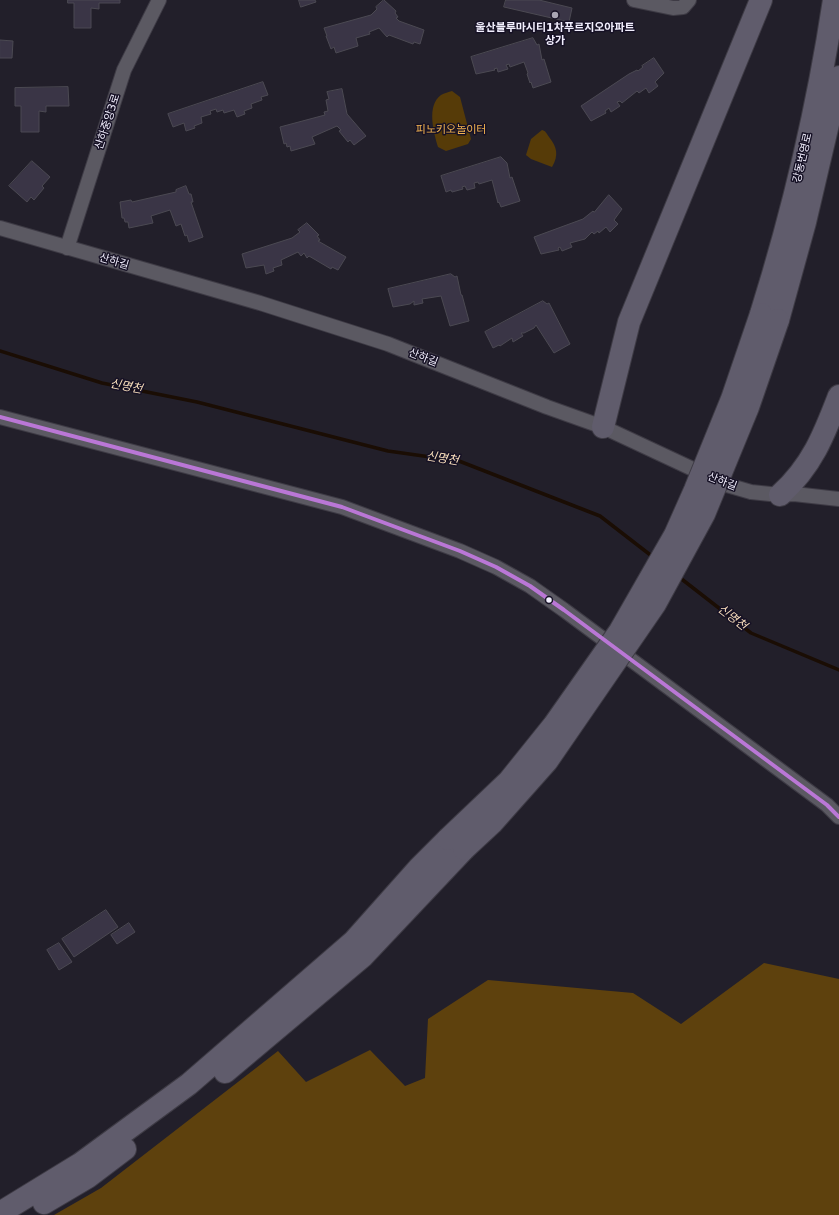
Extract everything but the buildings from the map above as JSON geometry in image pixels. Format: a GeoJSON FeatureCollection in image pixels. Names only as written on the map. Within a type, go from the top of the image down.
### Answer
{"type":"FeatureCollection","features":[{"type":"Feature","properties":{"kind":"highway"},"geometry":{"type":"LineString","coordinates":[[603,426],[629,322],[761,0]]}},
{"type":"Feature","properties":{"kind":"highway","name":"강동번영로"},"geometry":{"type":"LineString","coordinates":[[769,317],[776,267],[826,54],[834,0]]}},
{"type":"Feature","properties":{"kind":"highway","name":"강동번영로"},"geometry":{"type":"LineString","coordinates":[[769,317],[805,222],[839,78]]}},
{"type":"Feature","properties":{"kind":"highway"},"geometry":{"type":"LineString","coordinates":[[24,1215],[88,1177],[189,1101],[293,1017],[363,956],[509,782],[554,725],[620,631],[675,535],[732,399],[769,317]]}},
{"type":"Feature","properties":{"kind":"highway"},"geometry":{"type":"LineString","coordinates":[[780,495],[796,480],[807,465],[824,435],[839,396]]}},
{"type":"Feature","properties":{"kind":"highway"},"geometry":{"type":"LineString","coordinates":[[0,1213],[80,1164],[189,1084],[354,941],[419,868],[456,844]]}},
{"type":"Feature","properties":{"kind":"street","name":"산하중앙3로"},"geometry":{"type":"LineString","coordinates":[[67,248],[124,70],[159,0]]}},
{"type":"Feature","properties":{"kind":"street"},"geometry":{"type":"LineString","coordinates":[[634,0],[673,8],[683,8],[689,0]]}},
{"type":"Feature","properties":{"kind":"street","name":"산하길"},"geometry":{"type":"LineString","coordinates":[[0,228],[260,303],[388,344],[548,407],[603,426],[727,485],[751,492],[780,495],[794,494],[839,499]]}},
{"type":"Feature","properties":{"kind":"street"},"geometry":{"type":"LineString","coordinates":[[0,417],[313,498],[342,507],[460,551],[496,567],[530,586],[564,610],[827,805],[839,817]]}},
{"type":"Feature","properties":{"kind":"green space","name":"피노키오놀이터"},"geometry":{"type":"Polygon","coordinates":[[[452,91],[460,97],[471,139],[468,144],[446,151],[438,147],[433,127],[432,113],[436,100],[442,94],[452,91]]]}},
{"type":"Feature","properties":{"kind":"green space"},"geometry":{"type":"Polygon","coordinates":[[[542,130],[546,132],[552,141],[556,151],[556,159],[552,167],[531,159],[526,155],[531,139],[542,130]]]}},
{"type":"Feature","properties":{"kind":"shaded area"},"geometry":{"type":"Polygon","coordinates":[[[764,963],[839,979],[839,1215],[54,1215],[101,1188],[278,1051],[306,1082],[370,1050],[405,1086],[425,1078],[428,1019],[488,980],[633,993],[681,1024],[764,963]]]}},
{"type":"Feature","properties":{"kind":"waterway","name":"신명천"},"geometry":{"type":"LineString","coordinates":[[0,351],[102,383],[197,402],[388,451],[459,461],[600,516],[653,557]]}},
{"type":"Feature","properties":{"kind":"waterway","name":"신명천"},"geometry":{"type":"LineString","coordinates":[[679,577],[751,633],[839,670]]}},
{"type":"Feature","properties":{"kind":"transit line"},"geometry":{"type":"LineString","coordinates":[[0,417],[342,507],[460,551],[496,567],[530,586],[564,610],[827,805],[839,817]]}},
{"type":"Feature","properties":{"kind":"place","name":"울산블루마시티1차푸르지오아파트 상가"},"geometry":{"type":"Point","coordinates":[555,15]}}]}
